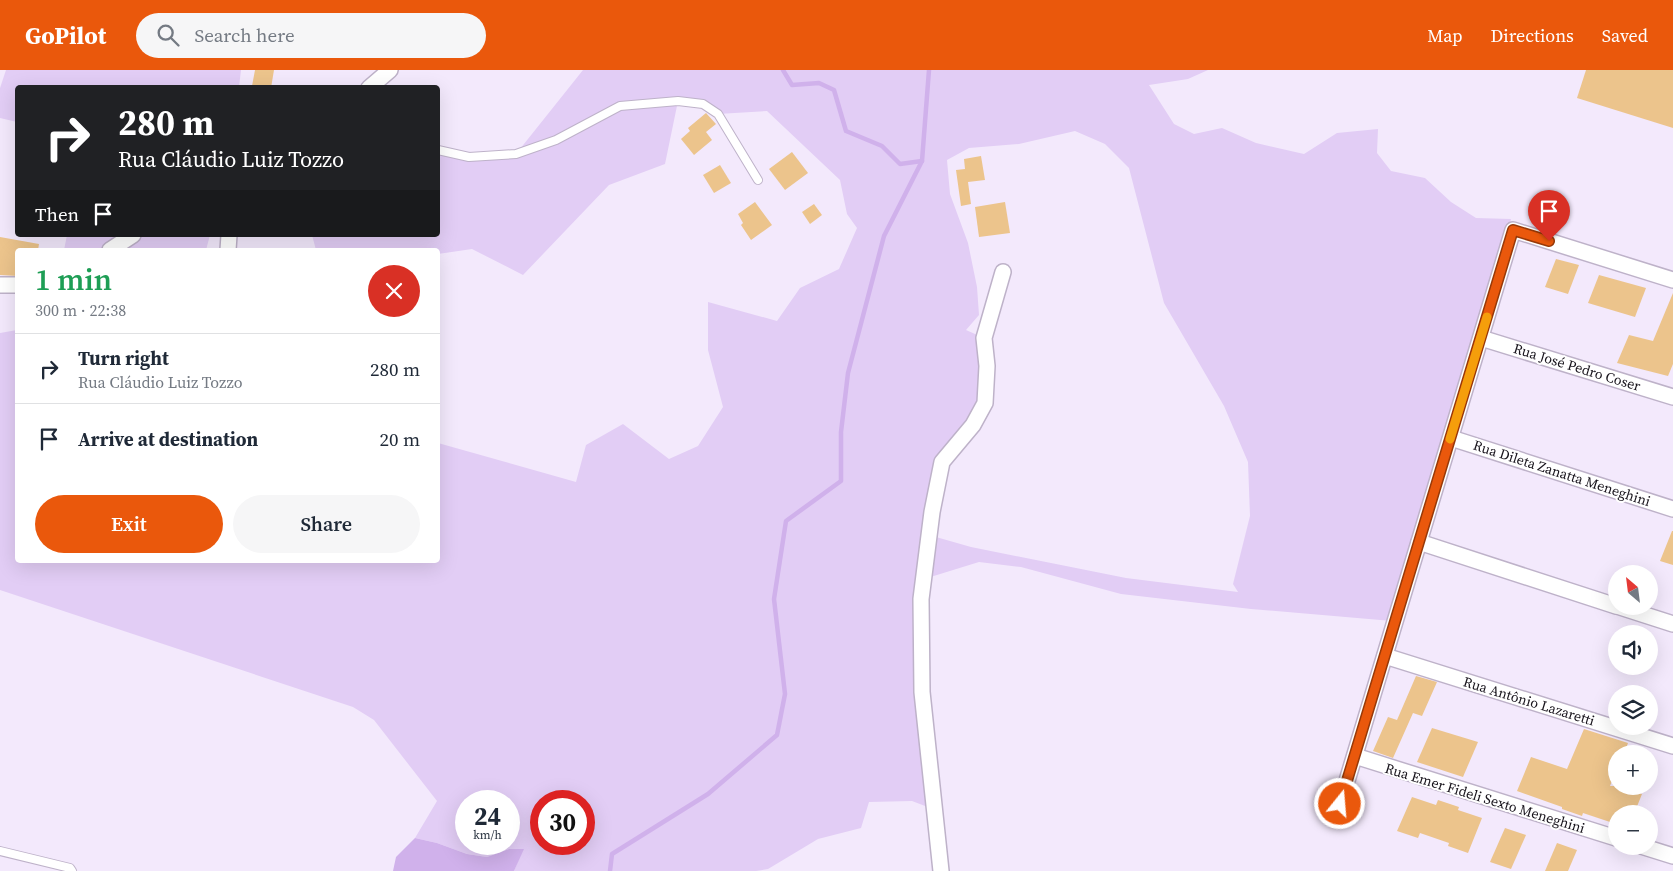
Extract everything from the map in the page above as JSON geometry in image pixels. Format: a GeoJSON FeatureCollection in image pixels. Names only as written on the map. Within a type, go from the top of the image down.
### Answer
{"type":"FeatureCollection","features":[{"type":"Feature","properties":{"kind":"street"},"geometry":{"type":"LineString","coordinates":[[372,85],[390,70]]}},
{"type":"Feature","properties":{"kind":"street"},"geometry":{"type":"LineString","coordinates":[[1340,804],[1513,230],[1673,280]]}},
{"type":"Feature","properties":{"kind":"street"},"geometry":{"type":"LineString","coordinates":[[113,248],[130,237]]}},
{"type":"Feature","properties":{"kind":"street"},"geometry":{"type":"LineString","coordinates":[[941,871],[922,692],[921,599],[932,512],[942,462],[972,424],[985,403],[987,366],[984,338],[1003,272]]}},
{"type":"Feature","properties":{"kind":"street"},"geometry":{"type":"LineString","coordinates":[[0,285],[15,285]]}},
{"type":"Feature","properties":{"kind":"street","name":"Rua José Pedro Coser"},"geometry":{"type":"LineString","coordinates":[[1481,338],[1673,397]]}},
{"type":"Feature","properties":{"kind":"street","name":"Rua Dileta Zanatta Meneghini"},"geometry":{"type":"LineString","coordinates":[[1450,438],[1673,508]]}},
{"type":"Feature","properties":{"kind":"street"},"geometry":{"type":"LineString","coordinates":[[1419,542],[1608,603]]}},
{"type":"Feature","properties":{"kind":"street"},"geometry":{"type":"LineString","coordinates":[[1645,615],[1673,624]]}},
{"type":"Feature","properties":{"kind":"street","name":"Rua Antônio Lazaretti"},"geometry":{"type":"LineString","coordinates":[[1385,656],[1673,746]]}},
{"type":"Feature","properties":{"kind":"street","name":"Rua Emer Fideli Sexto Meneghini"},"geometry":{"type":"LineString","coordinates":[[1355,756],[1608,835]]}},
{"type":"Feature","properties":{"kind":"street"},"geometry":{"type":"LineString","coordinates":[[1658,851],[1673,856]]}},
{"type":"Feature","properties":{"kind":"lane"},"geometry":{"type":"LineString","coordinates":[[440,150],[469,157],[516,154],[556,140],[620,106],[678,101],[703,104],[718,114],[758,180]]}},
{"type":"Feature","properties":{"kind":"lane"},"geometry":{"type":"LineString","coordinates":[[0,850],[70,868],[72,871]]}},
{"type":"Feature","properties":{"kind":"shaded area"},"geometry":{"type":"Polygon","coordinates":[[[6,70],[241,70],[239,85],[15,85],[15,122],[0,118],[0,88],[6,70]]]}},
{"type":"Feature","properties":{"kind":"shaded area"},"geometry":{"type":"Polygon","coordinates":[[[583,70],[1208,70],[1188,79],[1149,85],[1174,124],[1194,134],[1222,128],[1256,143],[1304,154],[1337,133],[1378,129],[1377,153],[1391,171],[1425,178],[1451,202],[1476,218],[1511,219],[1392,621],[1251,609],[1121,594],[1021,567],[979,562],[924,579],[933,809],[912,801],[869,802],[861,828],[818,839],[768,869],[756,871],[514,871],[523,849],[520,849],[520,790],[455,790],[455,850],[415,838],[437,801],[374,720],[353,707],[0,590],[0,333],[15,330],[15,563],[440,563],[440,444],[576,482],[586,445],[623,424],[669,459],[698,446],[723,407],[708,350],[708,302],[777,321],[800,288],[839,269],[857,228],[847,214],[840,180],[767,111],[718,114],[703,104],[678,101],[665,164],[609,185],[523,275],[472,249],[440,254],[440,248],[315,248],[313,237],[440,237],[440,150],[469,157],[516,154],[583,70]],[[1075,131],[1019,144],[969,148],[947,160],[950,194],[968,243],[977,287],[979,315],[966,330],[984,338],[985,403],[942,462],[929,535],[971,547],[1126,578],[1238,592],[1233,584],[1250,516],[1248,462],[1224,406],[1164,303],[1129,168],[1105,144],[1075,131]]]}},
{"type":"Feature","properties":{"kind":"shaded area"},"geometry":{"type":"Polygon","coordinates":[[[67,237],[209,237],[207,248],[64,248],[67,237]]]}},
{"type":"Feature","properties":{"kind":"shaded area"},"geometry":{"type":"Polygon","coordinates":[[[415,838],[455,850],[455,855],[487,857],[492,855],[520,855],[520,849],[524,849],[514,871],[393,871],[396,857],[415,838]]]}},
{"type":"Feature","properties":{"kind":"shaded area"},"geometry":{"type":"Polygon","coordinates":[[[474,855],[492,855],[487,857],[474,855]]]}},
{"type":"Feature","properties":{"kind":"building"},"geometry":{"type":"Polygon","coordinates":[[[255,70],[274,70],[272,85],[252,85],[255,70]]]}},
{"type":"Feature","properties":{"kind":"building"},"geometry":{"type":"Polygon","coordinates":[[[1586,70],[1673,70],[1673,128],[1577,98],[1586,70]]]}},
{"type":"Feature","properties":{"kind":"building"},"geometry":{"type":"Polygon","coordinates":[[[706,113],[716,124],[706,132],[712,140],[694,155],[681,139],[690,131],[688,128],[706,113]]]}},
{"type":"Feature","properties":{"kind":"building"},"geometry":{"type":"Polygon","coordinates":[[[792,152],[808,173],[785,190],[769,169],[792,152]]]}},
{"type":"Feature","properties":{"kind":"building"},"geometry":{"type":"Polygon","coordinates":[[[981,156],[985,180],[968,182],[971,204],[961,206],[956,170],[965,169],[964,159],[981,156]]]}},
{"type":"Feature","properties":{"kind":"building"},"geometry":{"type":"Polygon","coordinates":[[[720,165],[731,183],[714,193],[703,175],[720,165]]]}},
{"type":"Feature","properties":{"kind":"building"},"geometry":{"type":"Polygon","coordinates":[[[755,202],[772,225],[751,240],[741,225],[743,223],[738,214],[755,202]]]}},
{"type":"Feature","properties":{"kind":"building"},"geometry":{"type":"Polygon","coordinates":[[[1005,202],[1010,233],[979,237],[975,207],[1005,202]]]}},
{"type":"Feature","properties":{"kind":"building"},"geometry":{"type":"Polygon","coordinates":[[[814,204],[822,215],[810,224],[802,212],[814,204]]]}},
{"type":"Feature","properties":{"kind":"building"},"geometry":{"type":"Polygon","coordinates":[[[0,237],[39,244],[38,248],[15,248],[15,276],[0,275],[0,237]]]}},
{"type":"Feature","properties":{"kind":"building"},"geometry":{"type":"Polygon","coordinates":[[[1556,259],[1579,265],[1568,294],[1545,287],[1556,259]]]}},
{"type":"Feature","properties":{"kind":"building"},"geometry":{"type":"Polygon","coordinates":[[[1599,275],[1646,288],[1635,317],[1588,303],[1599,275]]]}},
{"type":"Feature","properties":{"kind":"building"},"geometry":{"type":"Polygon","coordinates":[[[1673,293],[1673,364],[1668,376],[1617,363],[1629,335],[1653,341],[1673,293]]]}},
{"type":"Feature","properties":{"kind":"building"},"geometry":{"type":"Polygon","coordinates":[[[1673,531],[1673,565],[1660,561],[1673,531]]]}},
{"type":"Feature","properties":{"kind":"building"},"geometry":{"type":"Polygon","coordinates":[[[1416,676],[1437,682],[1422,716],[1413,713],[1393,758],[1373,751],[1388,717],[1397,720],[1416,676]]]}},
{"type":"Feature","properties":{"kind":"building"},"geometry":{"type":"Polygon","coordinates":[[[1432,728],[1478,742],[1463,777],[1417,762],[1432,728]]]}},
{"type":"Feature","properties":{"kind":"building"},"geometry":{"type":"Polygon","coordinates":[[[1584,729],[1628,743],[1627,745],[1608,745],[1608,795],[1642,795],[1638,805],[1608,805],[1608,821],[1583,813],[1582,816],[1517,791],[1531,757],[1567,769],[1584,729]]]}},
{"type":"Feature","properties":{"kind":"building"},"geometry":{"type":"Polygon","coordinates":[[[1412,797],[1436,805],[1438,800],[1459,807],[1458,810],[1482,818],[1468,853],[1448,846],[1449,843],[1420,833],[1418,838],[1397,831],[1412,797]]]}},
{"type":"Feature","properties":{"kind":"building"},"geometry":{"type":"Polygon","coordinates":[[[1505,828],[1526,835],[1511,869],[1490,862],[1505,828]]]}},
{"type":"Feature","properties":{"kind":"building"},"geometry":{"type":"Polygon","coordinates":[[[1557,843],[1577,850],[1568,871],[1545,871],[1557,843]]]}},
{"type":"Feature","properties":{"kind":"waterway"},"geometry":{"type":"LineString","coordinates":[[783,70],[792,85],[819,83],[834,90],[846,131],[882,146],[900,164],[922,161]]}},
{"type":"Feature","properties":{"kind":"waterway"},"geometry":{"type":"LineString","coordinates":[[610,871],[612,854],[708,794],[777,735],[785,694],[774,599],[786,521],[841,481],[841,432],[848,373],[884,236],[922,161],[929,70]]}},
{"type":"Feature","properties":{"kind":"slow traffic"},"geometry":{"type":"LineString","coordinates":[[1450,439],[1487,317]]}},
{"type":"Feature","properties":{"kind":"route"},"geometry":{"type":"LineString","coordinates":[[1340,804],[1513,230],[1549,241]]}}]}
